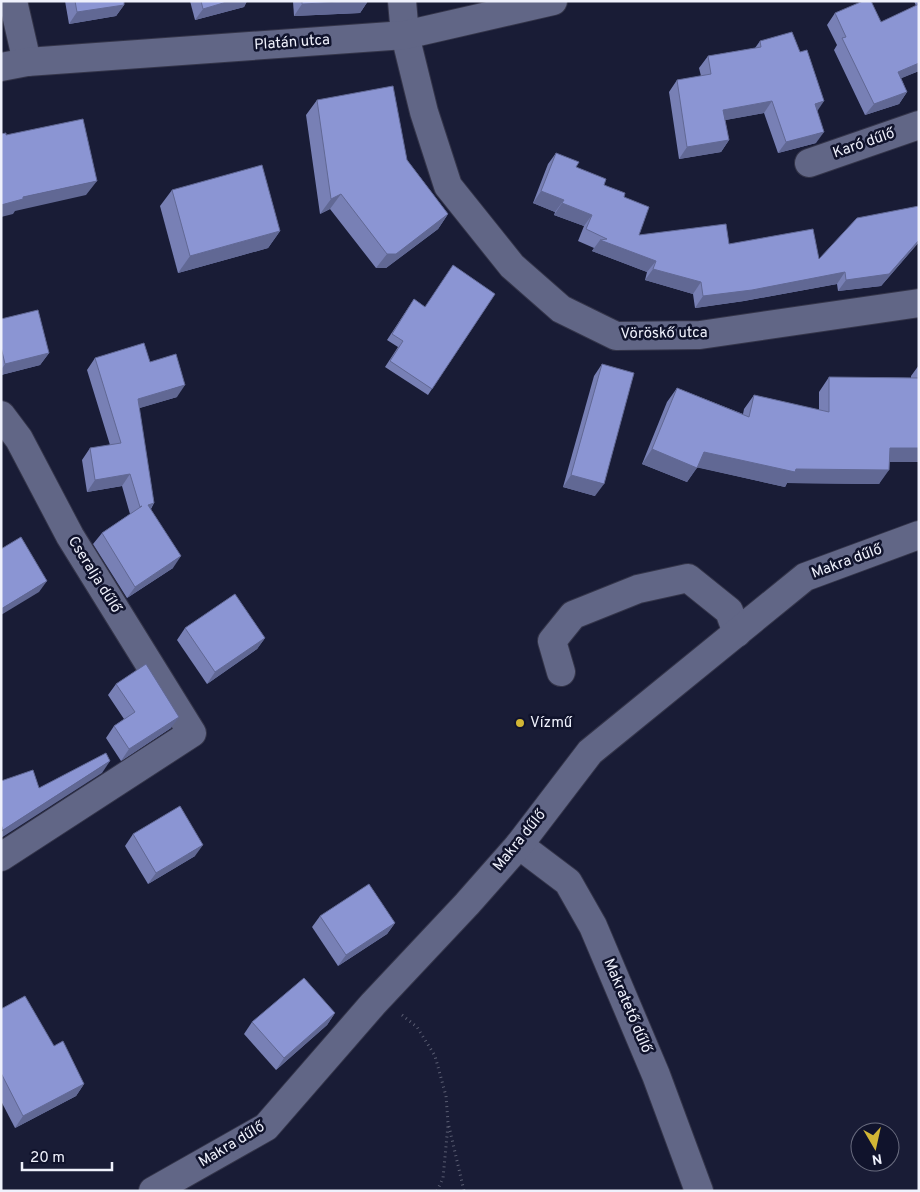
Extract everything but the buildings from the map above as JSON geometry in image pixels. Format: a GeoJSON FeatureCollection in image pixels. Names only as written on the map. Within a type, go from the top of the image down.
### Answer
{"type":"FeatureCollection","features":[{"type":"Feature","properties":{"kind":"street"},"geometry":{"type":"LineString","coordinates":[[13,1],[14,64]]}},
{"type":"Feature","properties":{"kind":"street","name":"Vöröskő utca"},"geometry":{"type":"LineString","coordinates":[[402,1],[405,35],[424,112],[448,186],[512,266],[561,309],[616,336],[700,335],[919,303]]}},
{"type":"Feature","properties":{"kind":"street","name":"Platán utca"},"geometry":{"type":"LineString","coordinates":[[14,64],[405,35],[553,1]]}},
{"type":"Feature","properties":{"kind":"street","name":"Karó dűlő"},"geometry":{"type":"LineString","coordinates":[[809,163],[919,125]]}},
{"type":"Feature","properties":{"kind":"street","name":"Cseralja dűlő"},"geometry":{"type":"LineString","coordinates":[[1,415],[19,439],[70,536],[192,733],[1,857]]}},
{"type":"Feature","properties":{"kind":"street","name":"Makra dűlő"},"geometry":{"type":"LineString","coordinates":[[153,1191],[266,1127],[373,1004],[467,904],[519,845],[590,752],[805,577],[919,535]]}},
{"type":"Feature","properties":{"kind":"street"},"geometry":{"type":"LineString","coordinates":[[561,672],[552,641],[573,615],[638,589],[688,578],[729,612],[737,633]]}},
{"type":"Feature","properties":{"kind":"street","name":"Makratető dűlő"},"geometry":{"type":"LineString","coordinates":[[519,845],[568,882],[593,926],[656,1075],[699,1191]]}},
{"type":"Feature","properties":{"kind":"path"},"geometry":{"type":"LineString","coordinates":[[373,1004],[397,1011],[417,1027],[435,1056],[446,1096],[448,1122],[464,1191]]}},
{"type":"Feature","properties":{"kind":"path"},"geometry":{"type":"LineString","coordinates":[[438,1191],[443,1178],[448,1122]]}},
{"type":"Feature","properties":{"kind":"place","name":"Vízmű"},"geometry":{"type":"Point","coordinates":[520,723]}}]}
